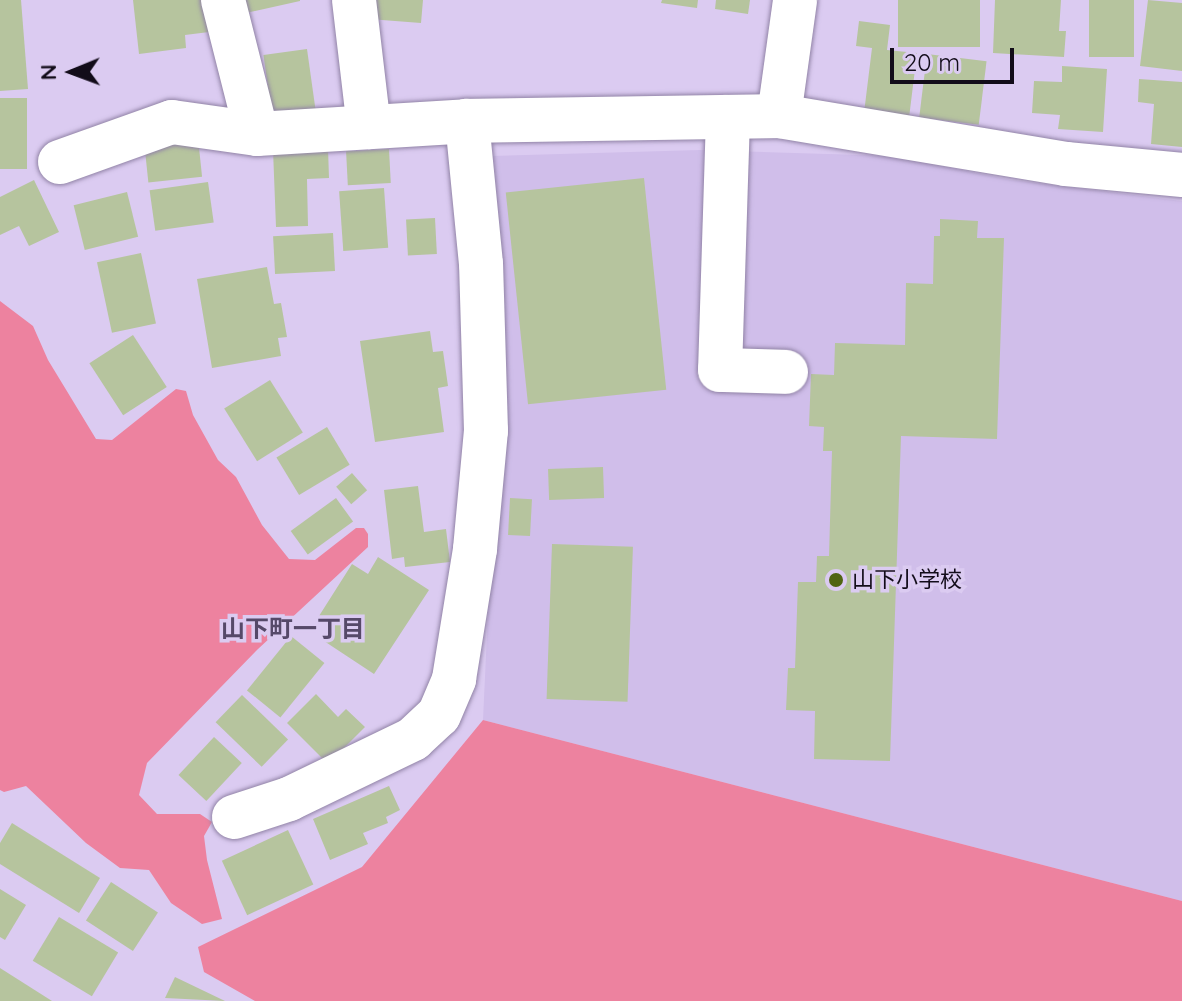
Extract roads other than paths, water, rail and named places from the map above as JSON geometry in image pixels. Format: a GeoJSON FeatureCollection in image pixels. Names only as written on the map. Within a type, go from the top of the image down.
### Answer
{"type":"FeatureCollection","features":[{"type":"Feature","properties":{"kind":"street"},"geometry":{"type":"LineString","coordinates":[[223,0],[257,134]]}},
{"type":"Feature","properties":{"kind":"street"},"geometry":{"type":"LineString","coordinates":[[354,0],[369,127]]}},
{"type":"Feature","properties":{"kind":"street"},"geometry":{"type":"LineString","coordinates":[[779,116],[795,0]]}},
{"type":"Feature","properties":{"kind":"street"},"geometry":{"type":"LineString","coordinates":[[60,162],[172,122],[257,134],[467,121],[779,116],[1066,164],[1182,175]]}},
{"type":"Feature","properties":{"kind":"street"},"geometry":{"type":"LineString","coordinates":[[728,117],[720,370],[786,372]]}},
{"type":"Feature","properties":{"kind":"street"},"geometry":{"type":"LineString","coordinates":[[234,817],[304,793],[413,739],[439,715],[454,679],[475,549],[486,431],[481,264],[467,121]]}},
{"type":"Feature","properties":{"kind":"place","name":"山下小学校"},"geometry":{"type":"Point","coordinates":[836,580]}},
{"type":"Feature","properties":{"kind":"district","name":"山下町一丁目"},"geometry":{"type":"Point","coordinates":[293,629]}}]}
